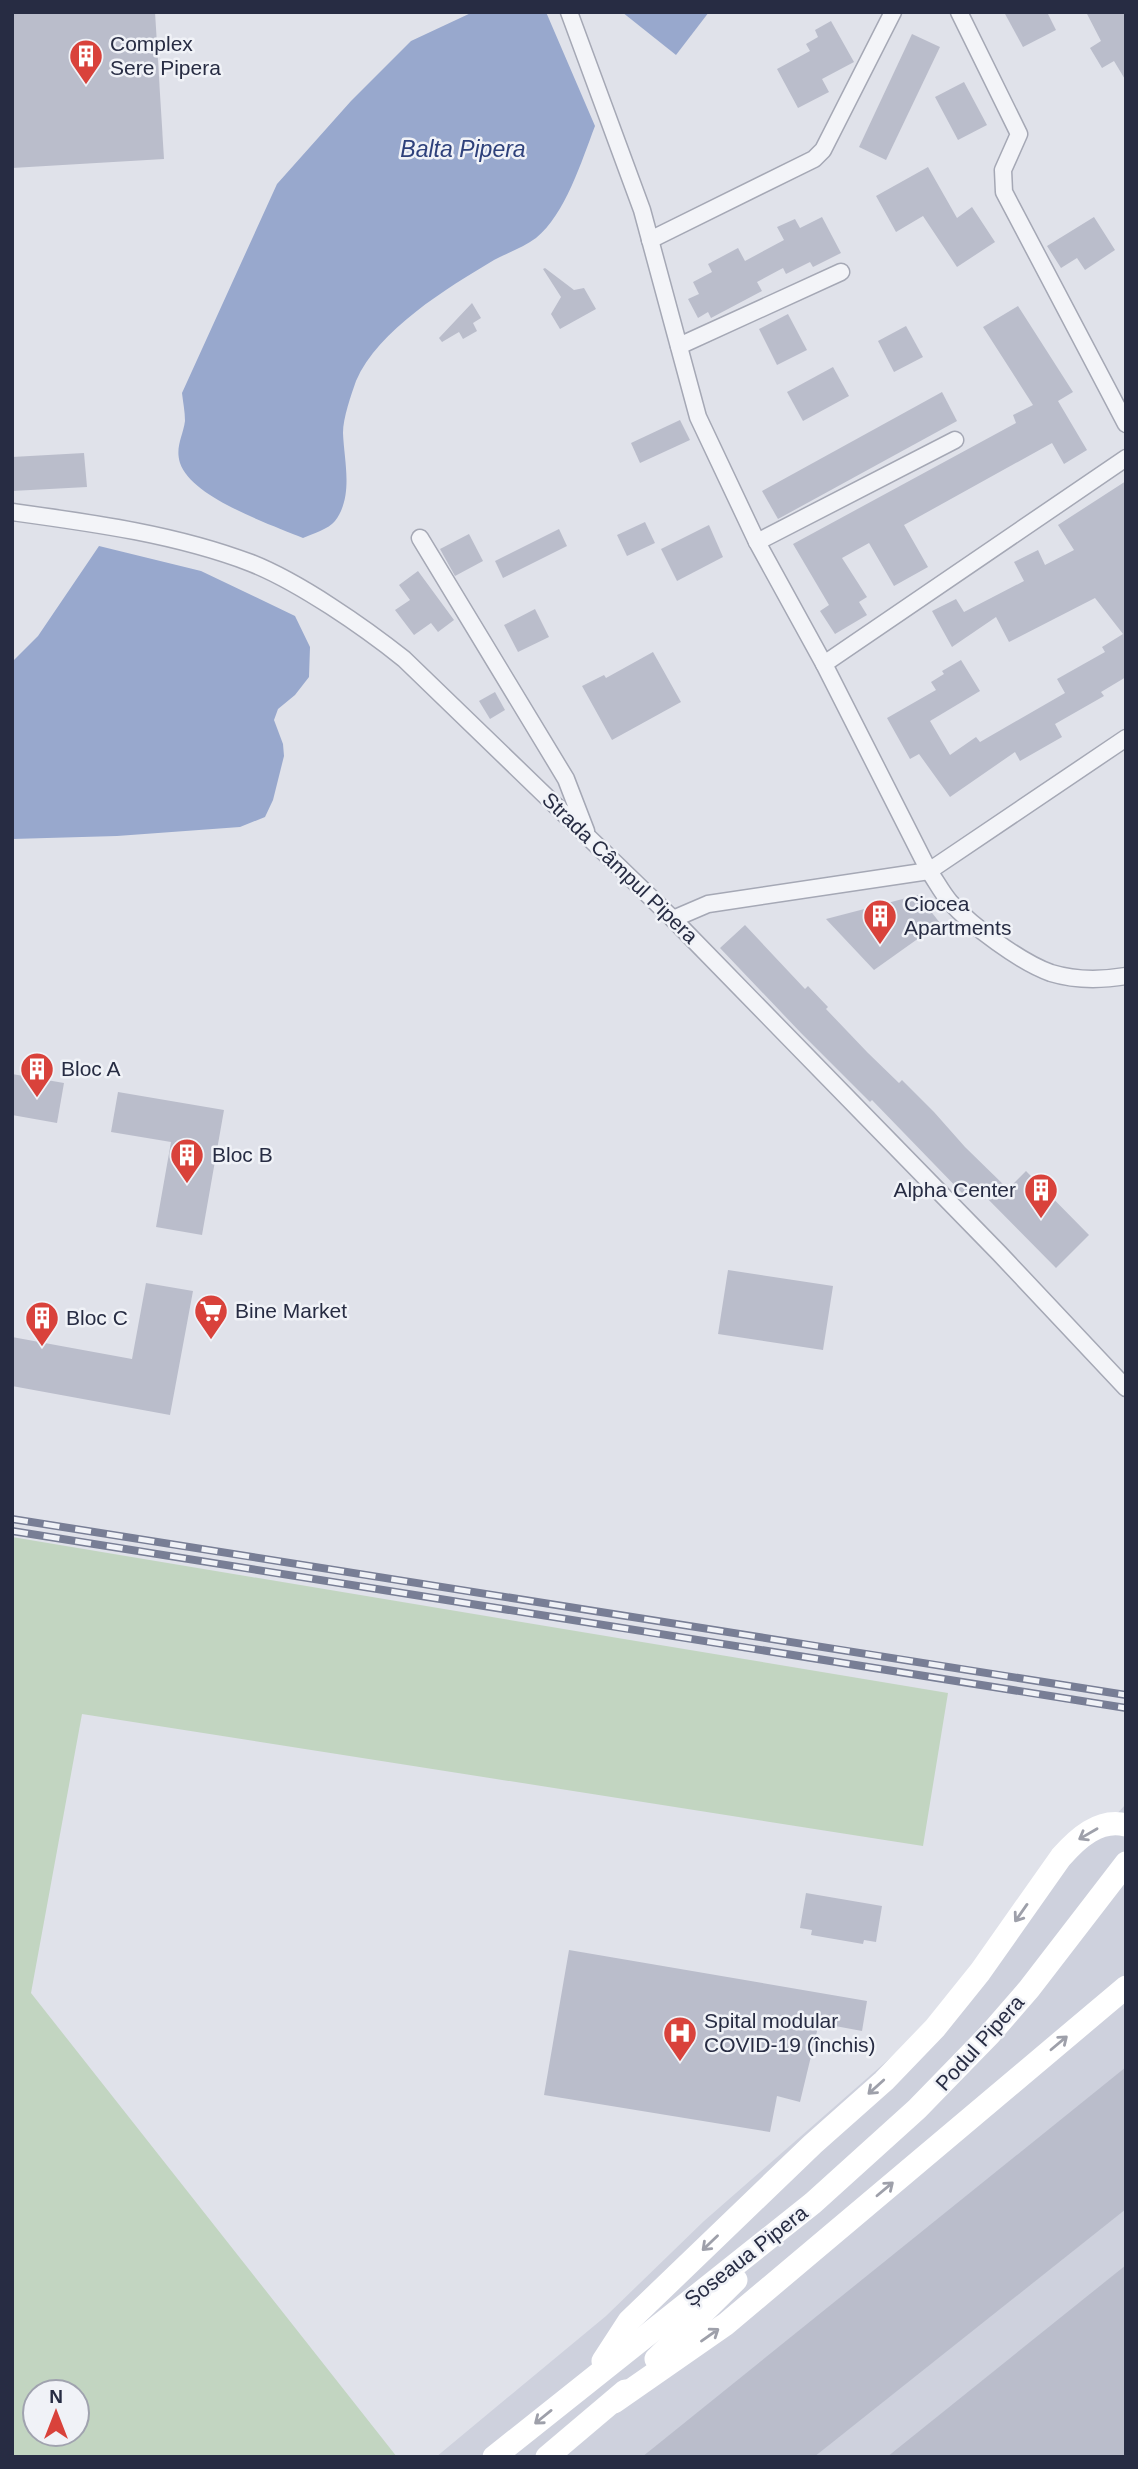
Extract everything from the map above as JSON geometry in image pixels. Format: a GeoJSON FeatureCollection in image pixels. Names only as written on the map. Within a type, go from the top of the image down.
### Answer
{"type":"FeatureCollection","features":[{"type":"Feature","properties":{"kind":"main road"},"geometry":{"type":"LineString","coordinates":[[593,2376],[629,2321],[813,2144],[884,2081],[935,2028],[980,1972],[1072,1844],[1091,1830],[1102,1826],[1122,1823],[1126,1825]]}},
{"type":"Feature","properties":{"kind":"main road","name":"Podul Pipera"},"geometry":{"type":"LineString","coordinates":[[813,2203],[917,2109],[990,2034],[1126,1863]]}},
{"type":"Feature","properties":{"kind":"main road"},"geometry":{"type":"LineString","coordinates":[[614,2402],[726,2324],[1126,1987]]}},
{"type":"Feature","properties":{"kind":"main road","name":"Șoseaua Pipera"},"geometry":{"type":"LineString","coordinates":[[494,2457],[813,2203]]}},
{"type":"Feature","properties":{"kind":"main road","name":"Șoseaua Pipera"},"geometry":{"type":"LineString","coordinates":[[547,2457],[614,2402],[813,2203]]}},
{"type":"Feature","properties":{"kind":"street"},"geometry":{"type":"LineString","coordinates":[[569,12],[622,152],[650,240],[698,417],[757,542],[824,664],[929,871],[949,901],[975,926],[1017,955],[1051,972],[1088,979],[1126,976]]}},
{"type":"Feature","properties":{"kind":"street"},"geometry":{"type":"LineString","coordinates":[[650,240],[814,159],[823,150],[893,12]]}},
{"type":"Feature","properties":{"kind":"street"},"geometry":{"type":"LineString","coordinates":[[959,12],[1018,134],[1003,170],[1004,192],[1126,424]]}},
{"type":"Feature","properties":{"kind":"street"},"geometry":{"type":"LineString","coordinates":[[679,346],[841,272]]}},
{"type":"Feature","properties":{"kind":"street"},"geometry":{"type":"LineString","coordinates":[[757,542],[955,440]]}},
{"type":"Feature","properties":{"kind":"street"},"geometry":{"type":"LineString","coordinates":[[824,664],[1126,458]]}},
{"type":"Feature","properties":{"kind":"street","name":"Strada Câmpul Pipera"},"geometry":{"type":"LineString","coordinates":[[12,512],[148,534],[204,547],[253,564],[305,592],[382,641],[404,659],[673,919],[999,1253],[1126,1388]]}},
{"type":"Feature","properties":{"kind":"street"},"geometry":{"type":"LineString","coordinates":[[420,538],[566,779],[587,835]]}},
{"type":"Feature","properties":{"kind":"street"},"geometry":{"type":"LineString","coordinates":[[673,919],[708,904],[929,871],[1126,738]]}},
{"type":"Feature","properties":{"kind":"shaded area"},"geometry":{"type":"Polygon","coordinates":[[[1126,1804],[1126,2457],[436,2457],[606,2316],[704,2221],[913,2038],[945,1998],[1126,1804]]]}},
{"type":"Feature","properties":{"kind":"green space"},"geometry":{"type":"Polygon","coordinates":[[[12,1537],[948,1693],[923,1846],[82,1714],[31,1993],[397,2457],[12,2457],[12,1537]]]}},
{"type":"Feature","properties":{"kind":"water","name":"Balta Pipera"},"geometry":{"type":"Polygon","coordinates":[[[473,12],[546,12],[595,126],[572,186],[556,216],[546,228],[536,238],[475,271],[435,297],[397,328],[366,362],[356,381],[344,421],[346,490],[341,511],[329,526],[303,538],[215,498],[187,476],[179,457],[185,421],[182,393],[277,184],[351,101],[411,41],[473,12]]]}},
{"type":"Feature","properties":{"kind":"water"},"geometry":{"type":"Polygon","coordinates":[[[622,12],[709,12],[676,55],[622,12]]]}},
{"type":"Feature","properties":{"kind":"water"},"geometry":{"type":"Polygon","coordinates":[[[99,546],[201,571],[295,616],[310,647],[309,677],[295,695],[278,709],[274,720],[283,744],[284,756],[273,800],[265,817],[240,827],[117,836],[12,839],[12,662],[38,636],[99,546]]]}},
{"type":"Feature","properties":{"kind":"building","name":"Complex Sere Pipera"},"geometry":{"type":"Polygon","coordinates":[[[12,12],[155,12],[164,159],[12,168],[12,12]]]}},
{"type":"Feature","properties":{"kind":"building"},"geometry":{"type":"Polygon","coordinates":[[[1004,12],[1047,12],[1056,30],[1023,47],[1004,12]]]}},
{"type":"Feature","properties":{"kind":"building"},"geometry":{"type":"Polygon","coordinates":[[[1086,12],[1126,12],[1126,81],[1114,61],[1102,68],[1090,48],[1101,41],[1086,12]]]}},
{"type":"Feature","properties":{"kind":"building"},"geometry":{"type":"Polygon","coordinates":[[[831,21],[854,62],[822,79],[829,92],[798,108],[777,69],[810,51],[806,44],[818,37],[815,30],[831,21]]]}},
{"type":"Feature","properties":{"kind":"building"},"geometry":{"type":"Polygon","coordinates":[[[912,34],[940,47],[886,160],[859,147],[912,34]]]}},
{"type":"Feature","properties":{"kind":"building"},"geometry":{"type":"Polygon","coordinates":[[[964,82],[987,125],[958,140],[935,97],[964,82]]]}},
{"type":"Feature","properties":{"kind":"building"},"geometry":{"type":"Polygon","coordinates":[[[928,167],[957,218],[972,207],[995,242],[957,267],[923,216],[896,232],[876,196],[928,167]]]}},
{"type":"Feature","properties":{"kind":"building"},"geometry":{"type":"Polygon","coordinates":[[[822,217],[841,253],[813,267],[810,262],[786,274],[783,268],[757,282],[762,291],[711,318],[708,312],[698,318],[688,299],[699,294],[693,282],[712,272],[708,264],[738,248],[745,261],[784,240],[777,227],[795,219],[800,228],[822,217]]]}},
{"type":"Feature","properties":{"kind":"building"},"geometry":{"type":"Polygon","coordinates":[[[1094,217],[1115,250],[1085,270],[1077,258],[1061,268],[1047,246],[1094,217]]]}},
{"type":"Feature","properties":{"kind":"building"},"geometry":{"type":"Polygon","coordinates":[[[543,269],[574,290],[584,288],[596,309],[560,329],[551,314],[561,297],[543,269]]]}},
{"type":"Feature","properties":{"kind":"building"},"geometry":{"type":"Polygon","coordinates":[[[472,303],[481,318],[473,323],[477,331],[463,339],[459,332],[442,342],[439,338],[472,303]]]}},
{"type":"Feature","properties":{"kind":"building"},"geometry":{"type":"Polygon","coordinates":[[[1018,306],[1073,392],[1058,401],[1087,450],[1064,464],[1052,443],[904,525],[928,567],[894,586],[869,543],[842,558],[867,597],[859,602],[867,615],[835,634],[820,611],[829,605],[793,544],[1016,423],[1013,415],[1033,405],[983,327],[1018,306]]]}},
{"type":"Feature","properties":{"kind":"building"},"geometry":{"type":"Polygon","coordinates":[[[788,314],[807,350],[777,365],[759,329],[788,314]]]}},
{"type":"Feature","properties":{"kind":"building"},"geometry":{"type":"Polygon","coordinates":[[[906,326],[923,357],[894,372],[878,341],[906,326]]]}},
{"type":"Feature","properties":{"kind":"building"},"geometry":{"type":"Polygon","coordinates":[[[833,367],[849,396],[803,421],[787,392],[833,367]]]}},
{"type":"Feature","properties":{"kind":"building"},"geometry":{"type":"Polygon","coordinates":[[[942,392],[957,421],[778,519],[762,491],[942,392]]]}},
{"type":"Feature","properties":{"kind":"building"},"geometry":{"type":"Polygon","coordinates":[[[680,420],[690,440],[640,463],[631,443],[680,420]]]}},
{"type":"Feature","properties":{"kind":"building"},"geometry":{"type":"Polygon","coordinates":[[[84,453],[87,487],[12,491],[12,457],[84,453]]]}},
{"type":"Feature","properties":{"kind":"building"},"geometry":{"type":"Polygon","coordinates":[[[1126,481],[1126,677],[1101,692],[1104,696],[1055,724],[1062,737],[1020,761],[1015,752],[950,797],[919,754],[910,759],[887,718],[936,690],[931,682],[944,674],[942,671],[961,660],[980,691],[930,721],[950,755],[976,737],[980,742],[1065,693],[1057,679],[1105,652],[1102,647],[1123,634],[1095,598],[1009,642],[996,617],[952,647],[932,611],[956,599],[964,612],[1024,581],[1014,562],[1038,550],[1045,565],[1074,550],[1058,525],[1126,481]]]}},
{"type":"Feature","properties":{"kind":"building"},"geometry":{"type":"Polygon","coordinates":[[[645,522],[655,543],[627,556],[617,535],[645,522]]]}},
{"type":"Feature","properties":{"kind":"building"},"geometry":{"type":"Polygon","coordinates":[[[709,525],[723,557],[677,581],[661,549],[709,525]]]}},
{"type":"Feature","properties":{"kind":"building"},"geometry":{"type":"Polygon","coordinates":[[[559,529],[567,546],[503,578],[495,561],[559,529]]]}},
{"type":"Feature","properties":{"kind":"building"},"geometry":{"type":"Polygon","coordinates":[[[469,534],[483,561],[455,576],[440,549],[469,534]]]}},
{"type":"Feature","properties":{"kind":"building"},"geometry":{"type":"Polygon","coordinates":[[[418,571],[454,620],[438,632],[431,623],[414,635],[395,610],[410,600],[399,585],[418,571]]]}},
{"type":"Feature","properties":{"kind":"building"},"geometry":{"type":"Polygon","coordinates":[[[535,609],[549,637],[518,652],[504,625],[535,609]]]}},
{"type":"Feature","properties":{"kind":"building"},"geometry":{"type":"Polygon","coordinates":[[[653,652],[681,702],[612,740],[582,686],[604,675],[606,678],[653,652]]]}},
{"type":"Feature","properties":{"kind":"building"},"geometry":{"type":"Polygon","coordinates":[[[495,692],[505,710],[490,719],[479,701],[495,692]]]}},
{"type":"Feature","properties":{"kind":"building","name":"Ciocea Apartments"},"geometry":{"type":"Polygon","coordinates":[[[918,895],[940,923],[874,970],[826,919],[918,895]]]}},
{"type":"Feature","properties":{"kind":"building"},"geometry":{"type":"Polygon","coordinates":[[[745,925],[805,989],[808,986],[868,1053],[899,1083],[902,1080],[1008,1189],[1026,1171],[1089,1235],[1056,1268],[974,1185],[964,1195],[872,1100],[870,1102],[801,1033],[720,948],[745,925]]]}},
{"type":"Feature","properties":{"kind":"building","name":"Bloc A"},"geometry":{"type":"Polygon","coordinates":[[[12,1074],[64,1083],[57,1123],[12,1115],[12,1074]]]}},
{"type":"Feature","properties":{"kind":"building","name":"Bloc B"},"geometry":{"type":"Polygon","coordinates":[[[118,1092],[224,1110],[202,1235],[156,1227],[171,1142],[111,1132],[118,1092]]]}},
{"type":"Feature","properties":{"kind":"building"},"geometry":{"type":"Polygon","coordinates":[[[728,1270],[833,1286],[823,1350],[718,1334],[728,1270]]]}},
{"type":"Feature","properties":{"kind":"building","name":"Bloc C"},"geometry":{"type":"Polygon","coordinates":[[[146,1283],[193,1291],[170,1415],[12,1386],[12,1337],[132,1359],[146,1283]]]}},
{"type":"Feature","properties":{"kind":"building"},"geometry":{"type":"Polygon","coordinates":[[[806,1893],[882,1906],[876,1942],[864,1940],[863,1944],[811,1935],[812,1930],[800,1928],[806,1893]]]}},
{"type":"Feature","properties":{"kind":"building","name":"Spital modular COVID-19 (închis)"},"geometry":{"type":"Polygon","coordinates":[[[569,1950],[867,2001],[862,2031],[819,2023],[800,2102],[777,2096],[770,2132],[544,2095],[569,1950]]]}},
{"type":"Feature","properties":{"kind":"building"},"geometry":{"type":"Polygon","coordinates":[[[1126,2067],[1126,2209],[814,2457],[642,2457],[1126,2067]]]}},
{"type":"Feature","properties":{"kind":"building"},"geometry":{"type":"Polygon","coordinates":[[[1126,2265],[1126,2457],[887,2457],[1126,2265]]]}},
{"type":"Feature","properties":{"kind":"railway"},"geometry":{"type":"LineString","coordinates":[[12,1519],[1126,1695]]}},
{"type":"Feature","properties":{"kind":"railway"},"geometry":{"type":"LineString","coordinates":[[12,1531],[1126,1708]]}},
{"type":"Feature","properties":{"kind":"place","name":"Complex Sere Pipera"},"geometry":{"type":"Point","coordinates":[86,86]}},
{"type":"Feature","properties":{"kind":"place","name":"Ciocea Apartments"},"geometry":{"type":"Point","coordinates":[880,946]}},
{"type":"Feature","properties":{"kind":"place","name":"Bloc A"},"geometry":{"type":"Point","coordinates":[37,1099]}},
{"type":"Feature","properties":{"kind":"place","name":"Bloc B"},"geometry":{"type":"Point","coordinates":[187,1185]}},
{"type":"Feature","properties":{"kind":"place","name":"Alpha Center"},"geometry":{"type":"Point","coordinates":[1041,1220]}},
{"type":"Feature","properties":{"kind":"place","name":"Bine Market"},"geometry":{"type":"Point","coordinates":[211,1341]}},
{"type":"Feature","properties":{"kind":"place","name":"Bloc C"},"geometry":{"type":"Point","coordinates":[42,1348]}},
{"type":"Feature","properties":{"kind":"place","name":"Spital modular COVID-19 (închis)"},"geometry":{"type":"Point","coordinates":[680,2063]}}]}
